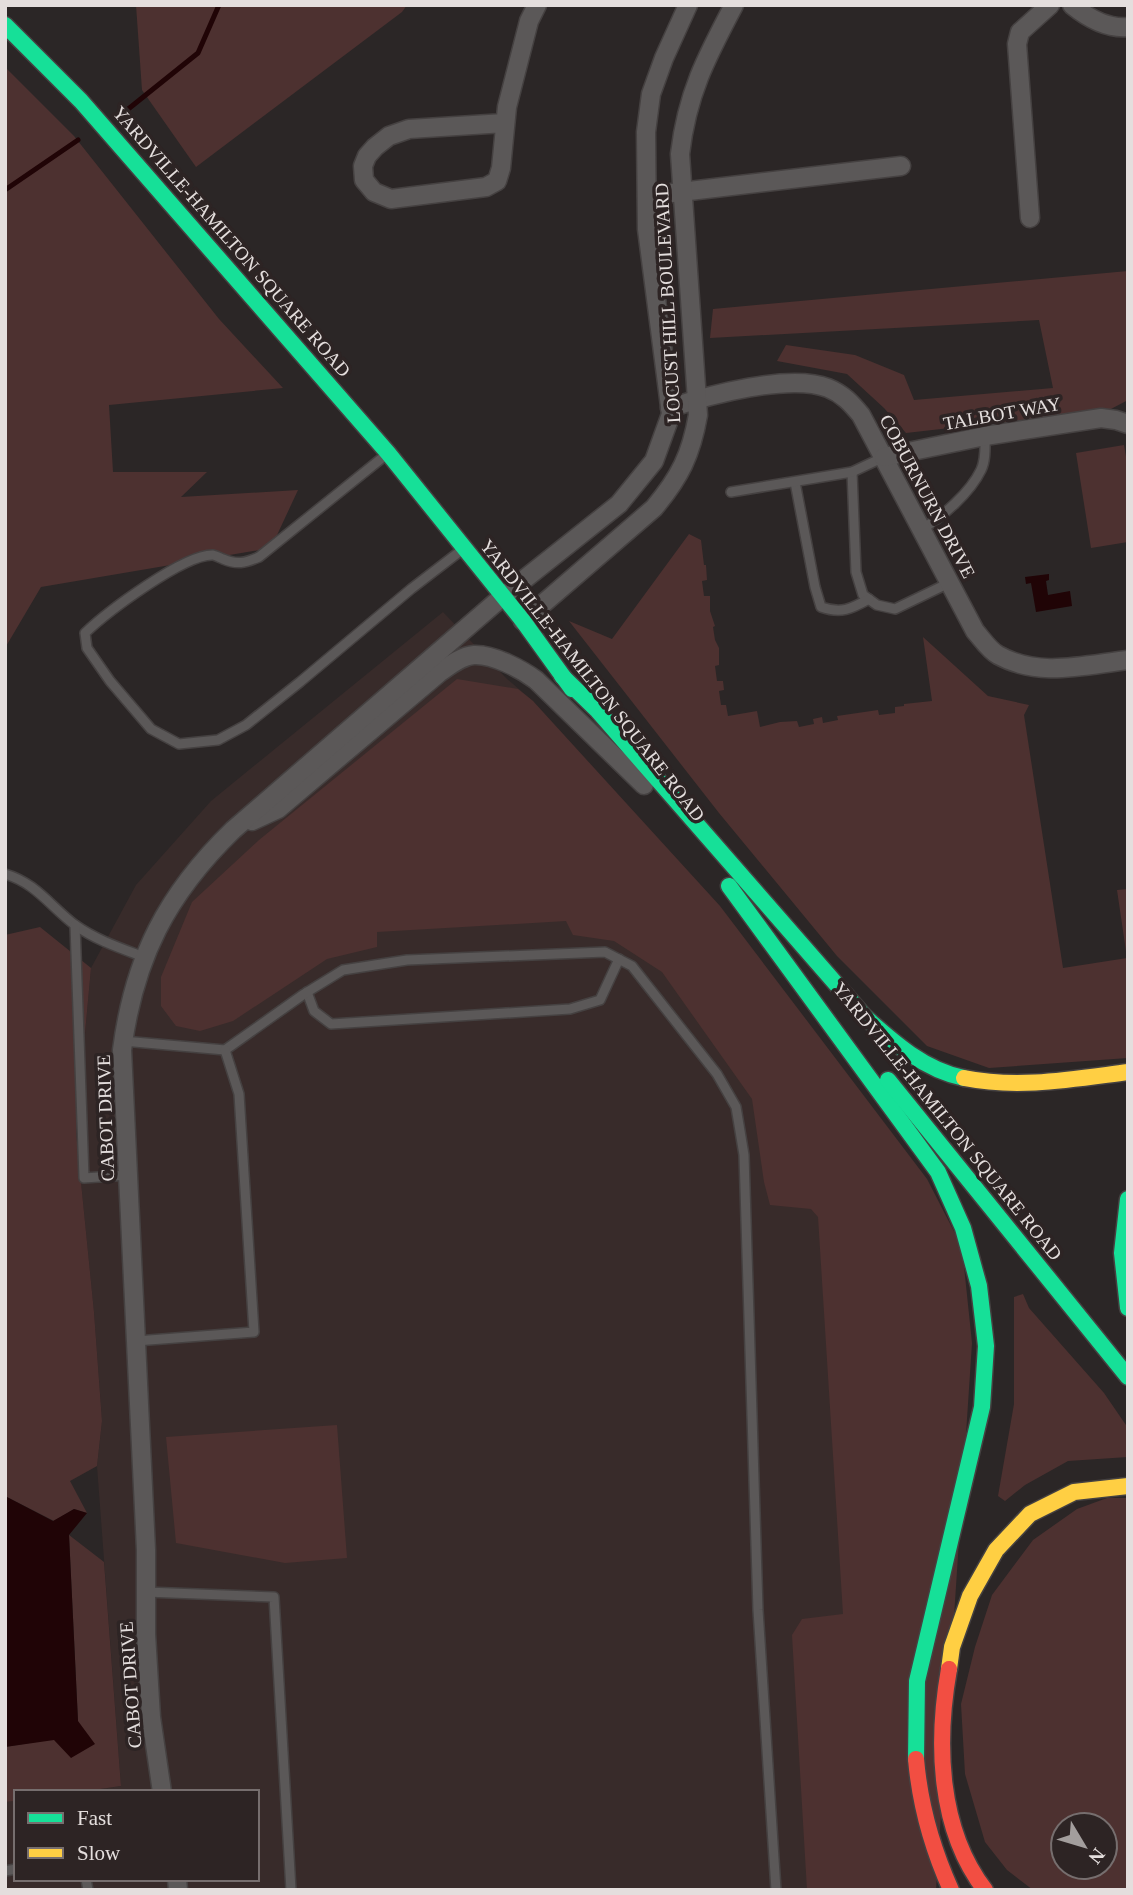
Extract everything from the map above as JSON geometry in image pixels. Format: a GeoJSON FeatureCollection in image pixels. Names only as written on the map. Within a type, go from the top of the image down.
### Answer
{"type":"FeatureCollection","features":[{"type":"Feature","properties":{"kind":"main road","name":"YARDVILLE-HAMILTON SQUARE ROAD"},"geometry":{"type":"LineString","coordinates":[[5,25],[81,101],[388,453],[523,621],[655,796],[1128,1377]]}},
{"type":"Feature","properties":{"kind":"main road"},"geometry":{"type":"LineString","coordinates":[[562,676],[597,710],[864,1016],[911,1056],[938,1070],[967,1080],[994,1084],[1025,1085],[1128,1072]]}},
{"type":"Feature","properties":{"kind":"main road"},"geometry":{"type":"LineString","coordinates":[[729,886],[938,1172],[969,1240],[979,1282],[985,1318],[986,1356],[982,1409],[917,1681],[914,1718],[919,1797],[928,1833],[951,1890]]}},
{"type":"Feature","properties":{"kind":"main road"},"geometry":{"type":"LineString","coordinates":[[1128,1199],[1121,1238],[1123,1282],[1128,1307]]}},
{"type":"Feature","properties":{"kind":"main road"},"geometry":{"type":"LineString","coordinates":[[985,1890],[964,1858],[955,1834],[944,1786],[941,1712],[946,1672],[956,1633],[970,1595],[986,1565],[1002,1541],[1020,1523],[1040,1507],[1066,1495],[1090,1488],[1128,1486]]}},
{"type":"Feature","properties":{"kind":"street"},"geometry":{"type":"LineString","coordinates":[[505,123],[409,129],[389,136],[367,156],[363,166],[364,180],[374,192],[391,199],[486,187],[497,181],[501,168],[507,107],[530,21],[537,5]]}},
{"type":"Feature","properties":{"kind":"street","name":"LOCUST HILL BOULEVARD"},"geometry":{"type":"LineString","coordinates":[[502,597],[619,504],[654,461],[671,414],[647,229],[646,132],[651,94],[688,5]]}},
{"type":"Feature","properties":{"kind":"street","name":"LOCUST HILL BOULEVARD"},"geometry":{"type":"LineString","coordinates":[[523,621],[654,508],[672,486],[692,446],[698,415],[680,154],[684,122],[694,86],[734,5]]}},
{"type":"Feature","properties":{"kind":"street"},"geometry":{"type":"LineString","coordinates":[[1030,218],[1017,44],[1020,32],[1050,5]]}},
{"type":"Feature","properties":{"kind":"street"},"geometry":{"type":"LineString","coordinates":[[1072,5],[1089,19],[1128,27]]}},
{"type":"Feature","properties":{"kind":"street"},"geometry":{"type":"LineString","coordinates":[[647,196],[901,166]]}},
{"type":"Feature","properties":{"kind":"street","name":"COBURNURN DRIVE"},"geometry":{"type":"LineString","coordinates":[[670,408],[697,399],[762,386],[805,383],[828,388],[847,398],[861,415],[975,631],[996,654],[1026,667],[1049,670],[1128,660]]}},
{"type":"Feature","properties":{"kind":"street","name":"TALBOT WAY"},"geometry":{"type":"LineString","coordinates":[[884,457],[985,436],[1101,418],[1128,425]]}},
{"type":"Feature","properties":{"kind":"street","name":"CABOT DRIVE"},"geometry":{"type":"LineString","coordinates":[[162,1790],[151,1717],[123,1041],[128,1011],[144,957],[166,911],[205,857],[502,597]]}},
{"type":"Feature","properties":{"kind":"street"},"geometry":{"type":"LineString","coordinates":[[233,830],[278,809],[439,673],[456,661],[474,655],[518,667],[536,680],[655,796]]}},
{"type":"Feature","properties":{"kind":"lane"},"geometry":{"type":"LineString","coordinates":[[921,530],[953,506],[982,470],[985,436]]}},
{"type":"Feature","properties":{"kind":"lane"},"geometry":{"type":"LineString","coordinates":[[388,453],[259,557],[246,563],[233,564],[213,555],[181,564],[97,622],[86,633],[87,648],[110,681],[151,729],[179,744],[218,740],[246,725],[464,548]]}},
{"type":"Feature","properties":{"kind":"lane"},"geometry":{"type":"LineString","coordinates":[[731,492],[852,472],[884,457]]}},
{"type":"Feature","properties":{"kind":"lane"},"geometry":{"type":"LineString","coordinates":[[852,472],[856,572],[863,595],[877,605],[895,609],[950,583]]}},
{"type":"Feature","properties":{"kind":"lane"},"geometry":{"type":"LineString","coordinates":[[795,482],[821,607],[836,612],[852,608],[869,599]]}},
{"type":"Feature","properties":{"kind":"lane"},"geometry":{"type":"LineString","coordinates":[[5,874],[24,880],[75,925],[97,939],[144,957]]}},
{"type":"Feature","properties":{"kind":"lane"},"geometry":{"type":"LineString","coordinates":[[75,925],[84,1178],[128,1175]]}},
{"type":"Feature","properties":{"kind":"lane"},"geometry":{"type":"LineString","coordinates":[[123,1041],[225,1050],[343,970],[407,960],[605,952],[632,966],[717,1074],[736,1107],[744,1155],[758,1610],[776,1890]]}},
{"type":"Feature","properties":{"kind":"lane"},"geometry":{"type":"LineString","coordinates":[[307,992],[314,1012],[331,1024],[570,1009],[600,1000],[619,960]]}},
{"type":"Feature","properties":{"kind":"lane"},"geometry":{"type":"LineString","coordinates":[[136,1341],[254,1332],[239,1094],[225,1050]]}},
{"type":"Feature","properties":{"kind":"lane"},"geometry":{"type":"LineString","coordinates":[[146,1592],[274,1597],[291,1890]]}},
{"type":"Feature","properties":{"kind":"shaded area"},"geometry":{"type":"Polygon","coordinates":[[[136,5],[407,5],[402,12],[196,167],[142,90],[136,5]]]}},
{"type":"Feature","properties":{"kind":"shaded area"},"geometry":{"type":"Polygon","coordinates":[[[5,67],[74,136],[219,319],[283,388],[109,405],[113,472],[207,472],[181,497],[298,490],[271,548],[41,587],[5,648],[5,67]]]}},
{"type":"Feature","properties":{"kind":"shaded area"},"geometry":{"type":"Polygon","coordinates":[[[1128,271],[1128,400],[1109,410],[906,433],[884,408],[847,374],[777,361],[786,345],[855,355],[904,375],[914,400],[1053,388],[1039,320],[710,338],[713,309],[1128,271]]]}},
{"type":"Feature","properties":{"kind":"shaded area"},"geometry":{"type":"Polygon","coordinates":[[[1124,445],[1128,468],[1128,542],[1091,548],[1076,453],[1124,445]]]}},
{"type":"Feature","properties":{"kind":"shaded area"},"geometry":{"type":"Polygon","coordinates":[[[689,534],[701,540],[707,580],[702,581],[704,596],[710,596],[715,640],[719,648],[719,665],[715,666],[717,681],[723,681],[724,690],[719,691],[721,705],[726,705],[728,716],[757,711],[760,727],[797,721],[799,727],[814,724],[813,719],[822,717],[823,723],[838,720],[837,716],[878,710],[879,715],[895,713],[895,707],[904,704],[932,701],[923,637],[988,696],[1029,705],[1024,715],[1063,968],[1127,958],[1117,890],[1128,889],[1128,1058],[989,1068],[927,1046],[837,956],[719,813],[569,621],[612,639],[689,534]]]}},
{"type":"Feature","properties":{"kind":"shaded area"},"geometry":{"type":"Polygon","coordinates":[[[1049,574],[1049,580],[1046,581],[1048,595],[1070,591],[1072,606],[1036,612],[1031,583],[1026,584],[1025,577],[1049,574]]]}},
{"type":"Feature","properties":{"kind":"shaded area"},"geometry":{"type":"Polygon","coordinates":[[[443,612],[507,679],[533,701],[907,1269],[862,1890],[5,1890],[5,1802],[14,1801],[14,1881],[259,1881],[259,1790],[94,1790],[121,1786],[97,1466],[102,1421],[76,1132],[91,968],[136,885],[211,801],[443,612]]]}},
{"type":"Feature","properties":{"kind":"shaded area"},"geometry":{"type":"Polygon","coordinates":[[[457,679],[518,689],[533,701],[720,906],[927,1179],[962,1247],[972,1343],[936,1890],[807,1890],[792,1635],[802,1619],[843,1614],[818,1217],[811,1209],[770,1205],[752,1099],[662,972],[614,941],[573,935],[566,921],[377,932],[377,947],[327,959],[233,1021],[200,1031],[176,1026],[161,1006],[161,977],[192,902],[259,840],[457,679]]]}},
{"type":"Feature","properties":{"kind":"shaded area"},"geometry":{"type":"Polygon","coordinates":[[[40,927],[91,968],[76,1132],[102,1421],[97,1466],[70,1481],[87,1513],[74,1509],[54,1521],[5,1496],[5,935],[40,927]]]}},
{"type":"Feature","properties":{"kind":"shaded area"},"geometry":{"type":"Polygon","coordinates":[[[1023,1294],[1029,1308],[1104,1393],[1128,1428],[1128,1457],[1068,1461],[1025,1485],[1005,1501],[998,1496],[1014,1404],[1014,1297],[1023,1294]]]}},
{"type":"Feature","properties":{"kind":"shaded area"},"geometry":{"type":"Polygon","coordinates":[[[337,1425],[347,1558],[285,1563],[176,1543],[166,1437],[337,1425]]]}},
{"type":"Feature","properties":{"kind":"shaded area"},"geometry":{"type":"Polygon","coordinates":[[[5,1496],[53,1521],[74,1509],[87,1513],[69,1535],[78,1721],[95,1744],[71,1758],[54,1740],[5,1747],[5,1496]]]}},
{"type":"Feature","properties":{"kind":"shaded area"},"geometry":{"type":"Polygon","coordinates":[[[1107,1498],[1128,1498],[1128,1890],[1033,1890],[1007,1870],[985,1842],[965,1774],[961,1704],[975,1647],[992,1595],[1033,1540],[1077,1509],[1107,1498]]]}},
{"type":"Feature","properties":{"kind":"shaded area"},"geometry":{"type":"Polygon","coordinates":[[[69,1535],[104,1562],[121,1786],[94,1790],[14,1790],[14,1801],[5,1802],[5,1747],[54,1739],[78,1721],[69,1535]]]}},
{"type":"Feature","properties":{"kind":"waterway"},"geometry":{"type":"LineString","coordinates":[[127,110],[198,53],[219,5]]}},
{"type":"Feature","properties":{"kind":"waterway"},"geometry":{"type":"LineString","coordinates":[[5,190],[78,140]]}},
{"type":"Feature","properties":{"kind":"traffic: fast"},"geometry":{"type":"LineString","coordinates":[[5,25],[81,101],[388,453],[523,621],[572,689]]}},
{"type":"Feature","properties":{"kind":"traffic: fast"},"geometry":{"type":"LineString","coordinates":[[562,676],[597,710],[864,1016],[922,1062],[964,1078]]}},
{"type":"Feature","properties":{"kind":"traffic: fast"},"geometry":{"type":"LineString","coordinates":[[729,886],[938,1172],[963,1228],[979,1286],[986,1346],[982,1407],[917,1681],[916,1759]]}},
{"type":"Feature","properties":{"kind":"traffic: fast"},"geometry":{"type":"LineString","coordinates":[[888,1080],[1128,1377]]}},
{"type":"Feature","properties":{"kind":"traffic: fast"},"geometry":{"type":"LineString","coordinates":[[1128,1199],[1122,1253],[1128,1308]]}},
{"type":"Feature","properties":{"kind":"traffic: slow"},"geometry":{"type":"LineString","coordinates":[[964,1078],[1026,1083],[1128,1072]]}},
{"type":"Feature","properties":{"kind":"traffic: slow"},"geometry":{"type":"LineString","coordinates":[[949,1669],[952,1647],[970,1596],[996,1550],[1030,1514],[1074,1492],[1128,1486]]}},
{"type":"Feature","properties":{"kind":"traffic: jam"},"geometry":{"type":"LineString","coordinates":[[949,1669],[943,1726],[945,1784],[958,1840],[969,1866],[985,1890]]}},
{"type":"Feature","properties":{"kind":"traffic: jam"},"geometry":{"type":"LineString","coordinates":[[916,1759],[928,1826],[951,1890]]}}]}
